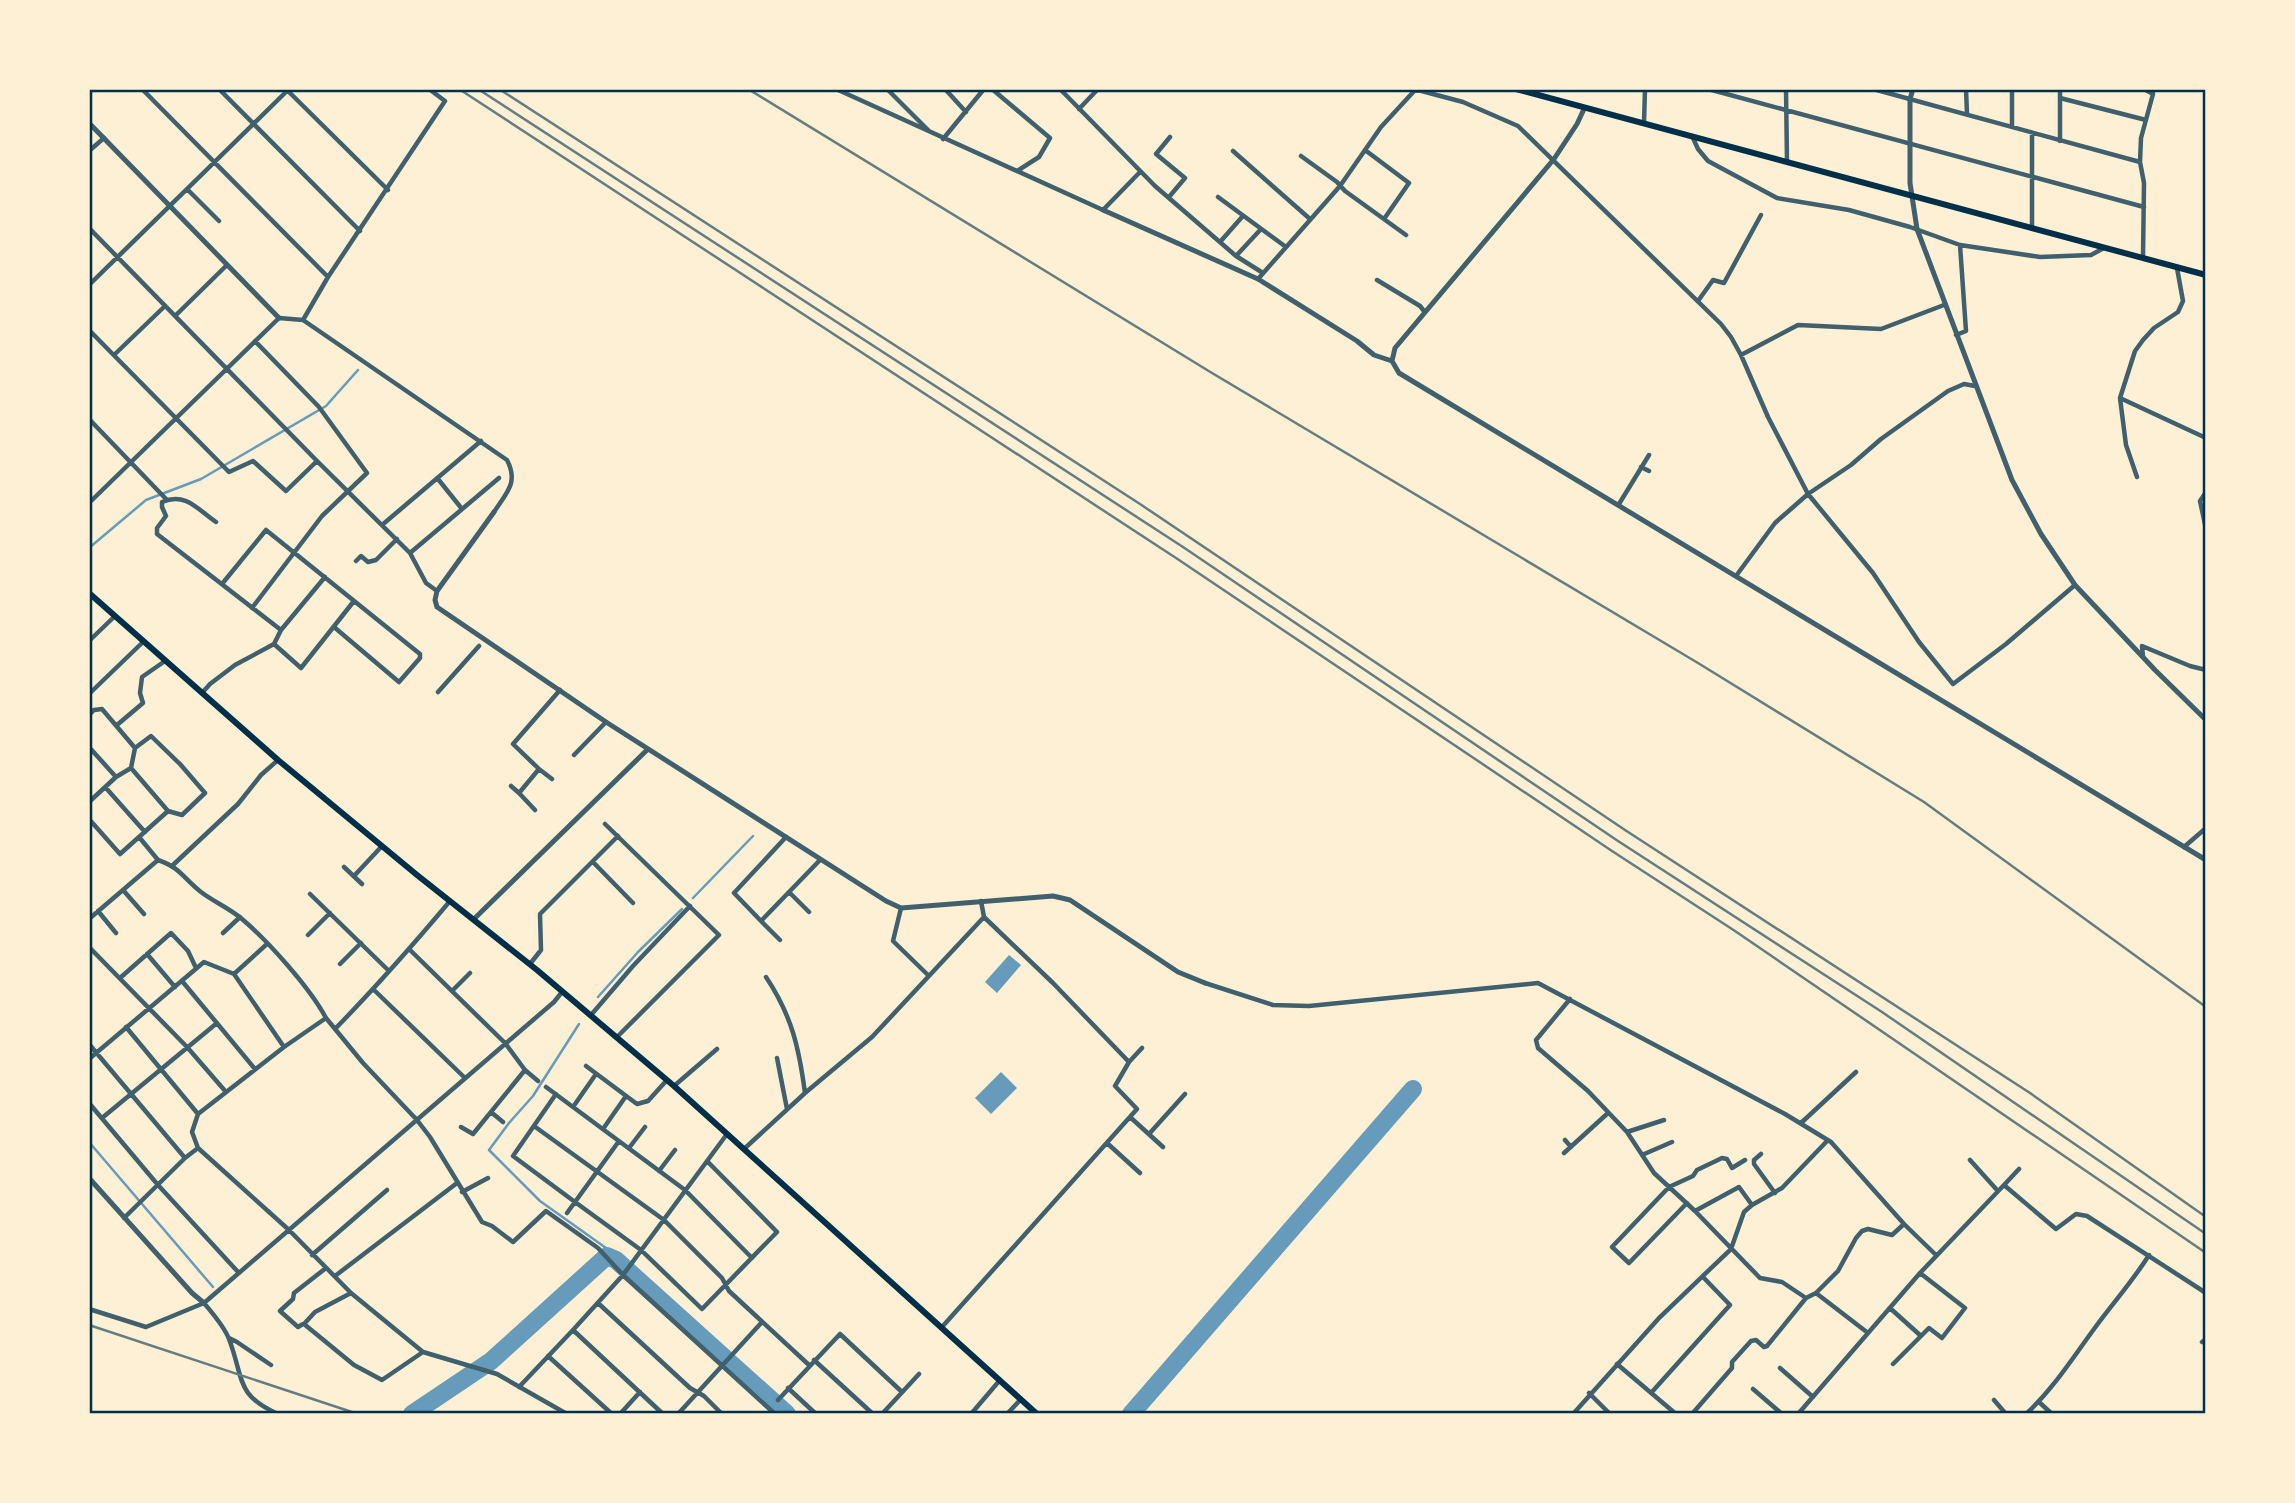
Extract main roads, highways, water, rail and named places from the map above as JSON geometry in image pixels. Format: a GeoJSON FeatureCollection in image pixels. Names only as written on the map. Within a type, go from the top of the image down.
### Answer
{"type":"FeatureCollection","features":[{"type":"Feature","properties":{"kind":"main road"},"geometry":{"type":"LineString","coordinates":[[1516,89],[2206,275]]}},
{"type":"Feature","properties":{"kind":"main road"},"geometry":{"type":"LineString","coordinates":[[89,593],[278,760],[530,964],[674,1086],[1037,1414]]}},
{"type":"Feature","properties":{"kind":"water"},"geometry":{"type":"Polygon","coordinates":[[[1009,955],[1021,965],[997,993],[985,982],[1009,955]]]}},
{"type":"Feature","properties":{"kind":"water"},"geometry":{"type":"Polygon","coordinates":[[[1001,1072],[1017,1088],[991,1114],[975,1098],[1001,1072]]]}},
{"type":"Feature","properties":{"kind":"waterway"},"geometry":{"type":"LineString","coordinates":[[89,548],[146,500],[201,479],[326,406],[358,370]]}},
{"type":"Feature","properties":{"kind":"waterway"},"geometry":{"type":"LineString","coordinates":[[693,898],[753,836]]}},
{"type":"Feature","properties":{"kind":"waterway"},"geometry":{"type":"LineString","coordinates":[[598,997],[638,952],[682,909]]}},
{"type":"Feature","properties":{"kind":"waterway"},"geometry":{"type":"LineString","coordinates":[[579,1024],[533,1096],[489,1150],[540,1201],[606,1248],[607,1256]]}},
{"type":"Feature","properties":{"kind":"waterway"},"geometry":{"type":"LineString","coordinates":[[1131,1414],[1413,1089]]}},
{"type":"Feature","properties":{"kind":"waterway"},"geometry":{"type":"LineString","coordinates":[[89,1142],[213,1287]]}},
{"type":"Feature","properties":{"kind":"waterway"},"geometry":{"type":"LineString","coordinates":[[412,1414],[491,1361],[607,1256],[616,1260],[787,1414]]}},
{"type":"Feature","properties":{"kind":"railway"},"geometry":{"type":"LineString","coordinates":[[459,89],[1176,558],[1735,931],[2206,1253]]}},
{"type":"Feature","properties":{"kind":"railway"},"geometry":{"type":"LineString","coordinates":[[478,89],[1183,547],[1618,841],[1882,1012],[2206,1234]]}},
{"type":"Feature","properties":{"kind":"railway"},"geometry":{"type":"LineString","coordinates":[[499,89],[1140,504],[1625,830],[2030,1093],[2206,1217]]}},
{"type":"Feature","properties":{"kind":"railway"},"geometry":{"type":"LineString","coordinates":[[748,89],[1212,373],[1698,663],[1924,802],[2206,1007]]}},
{"type":"Feature","properties":{"kind":"railway"},"geometry":{"type":"LineString","coordinates":[[89,1325],[358,1414]]}}]}
